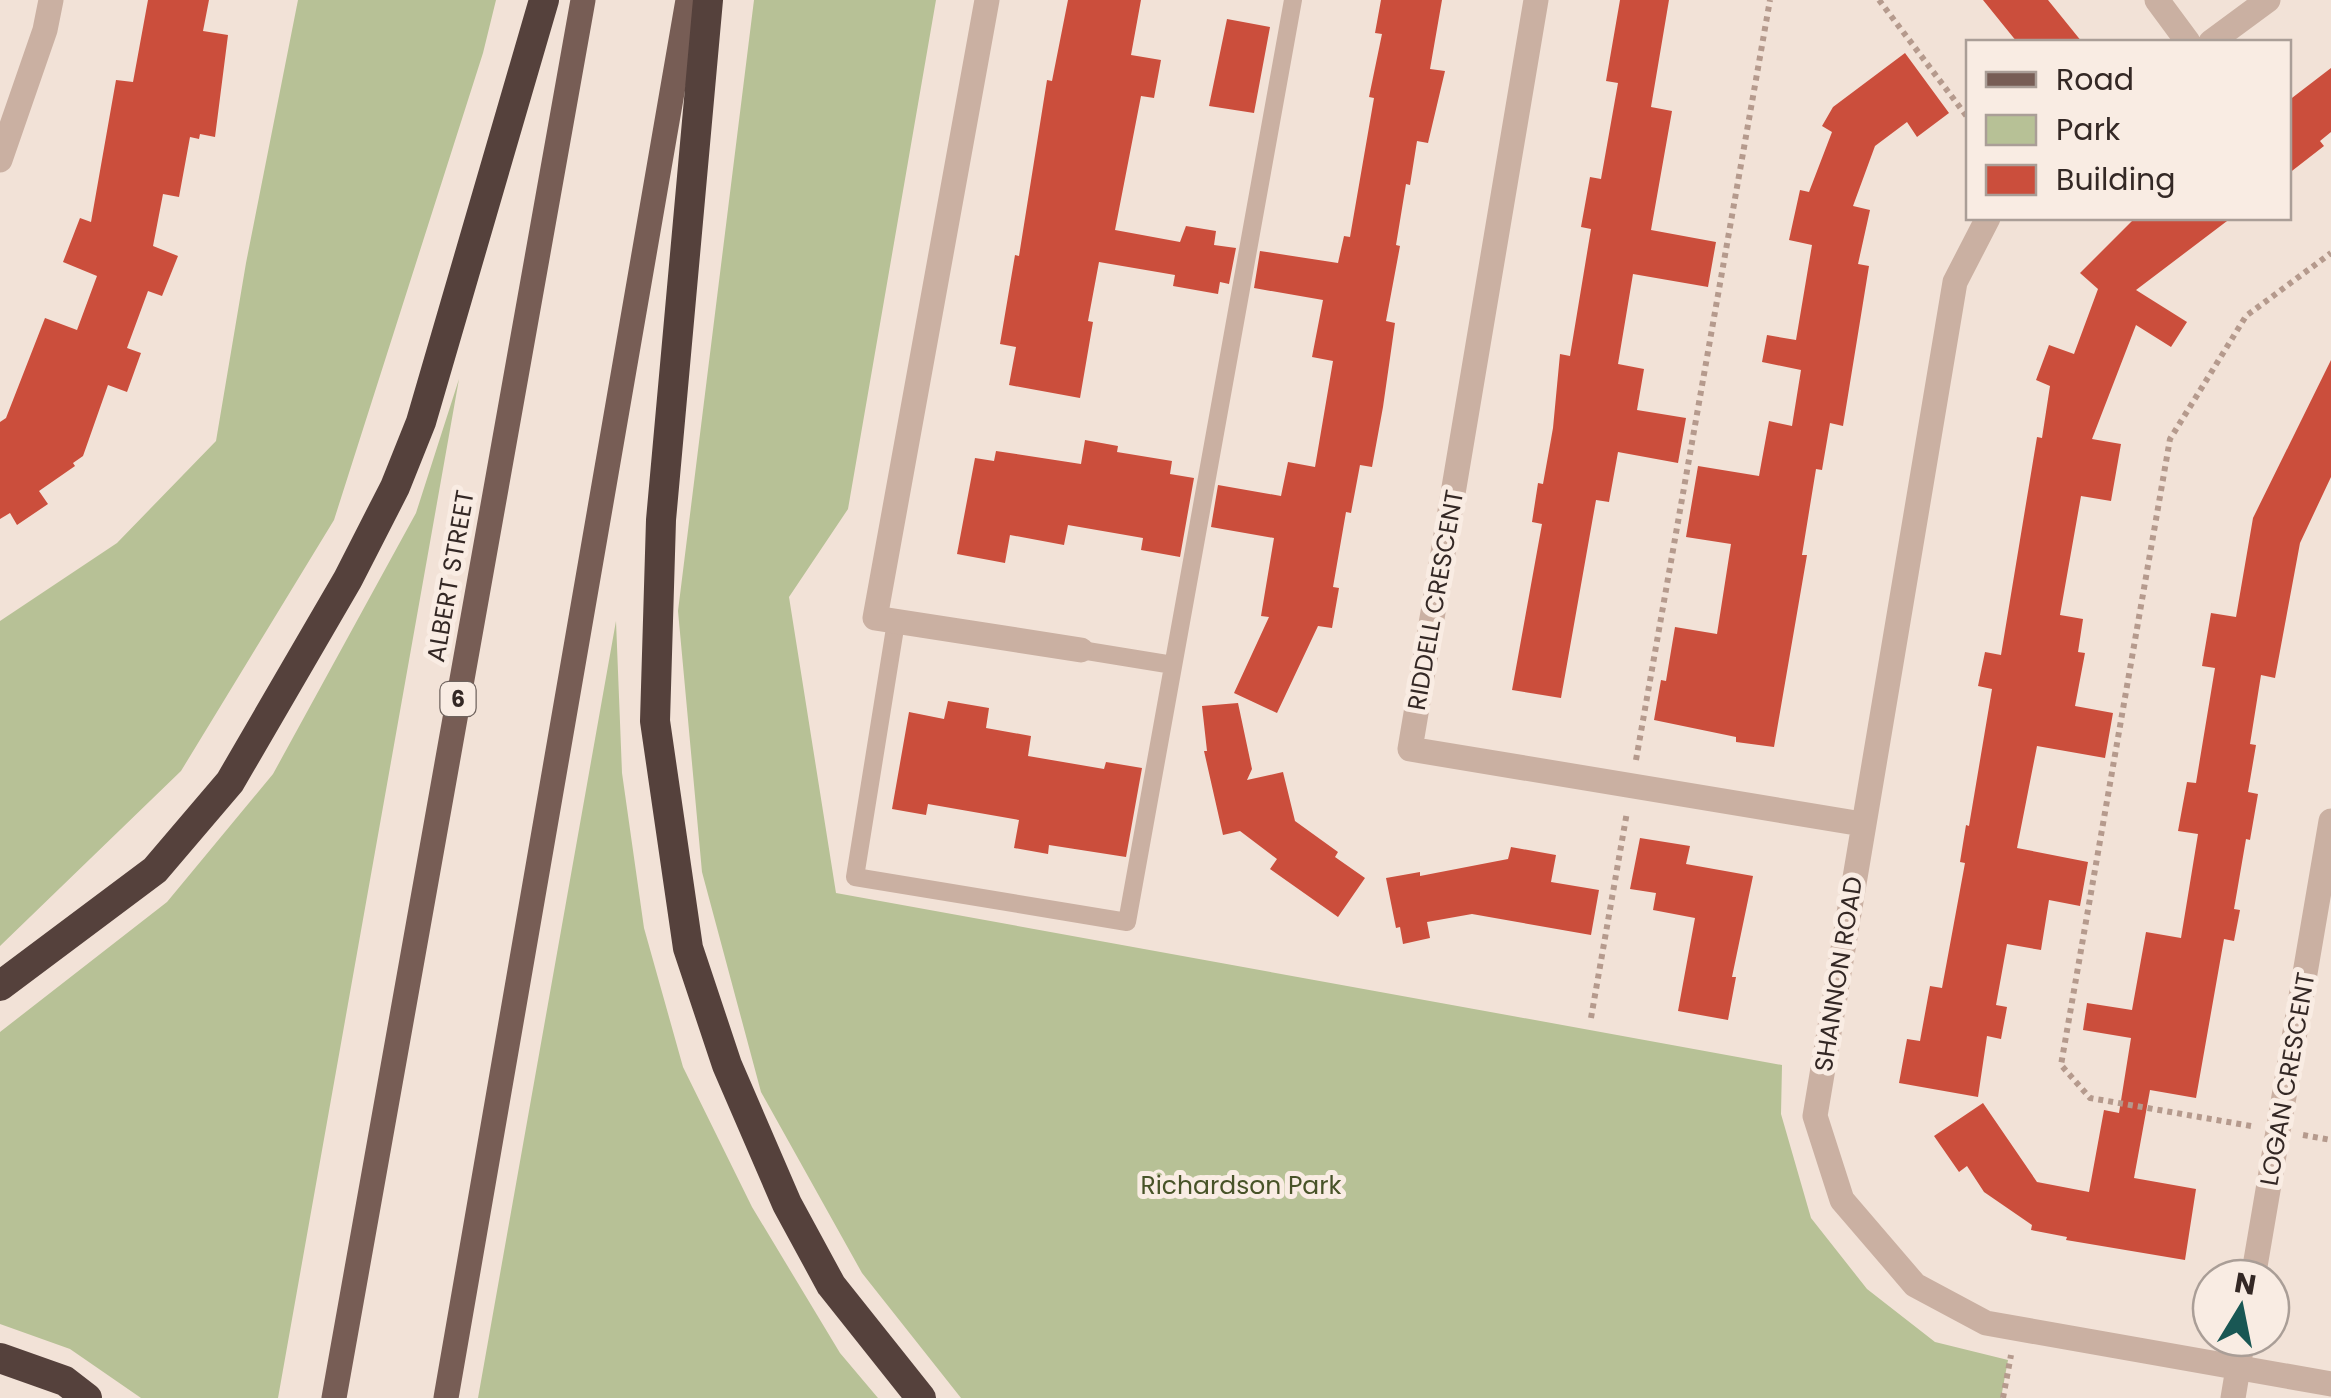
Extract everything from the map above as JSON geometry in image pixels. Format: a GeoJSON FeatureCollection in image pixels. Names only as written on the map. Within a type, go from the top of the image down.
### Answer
{"type":"FeatureCollection","features":[{"type":"Feature","properties":{"kind":"highway"},"geometry":{"type":"LineString","coordinates":[[0,986],[155,870],[180,841],[230,782],[348,579],[396,487],[421,422],[544,0]]}},
{"type":"Feature","properties":{"kind":"highway"},"geometry":{"type":"LineString","coordinates":[[708,0],[661,520],[655,721],[688,948],[727,1065],[787,1204],[831,1285],[920,1398]]}},
{"type":"Feature","properties":{"kind":"highway"},"geometry":{"type":"LineString","coordinates":[[0,1358],[65,1382],[87,1398]]}},
{"type":"Feature","properties":{"kind":"main road","name":"ALBERT STREET"},"geometry":{"type":"LineString","coordinates":[[334,1398],[583,0]]}},
{"type":"Feature","properties":{"kind":"main road"},"geometry":{"type":"LineString","coordinates":[[446,1398],[688,0]]}},
{"type":"Feature","properties":{"kind":"street"},"geometry":{"type":"LineString","coordinates":[[0,160],[45,30],[50,0]]}},
{"type":"Feature","properties":{"kind":"street"},"geometry":{"type":"LineString","coordinates":[[987,0],[886,620],[1081,650]]}},
{"type":"Feature","properties":{"kind":"street","name":"RIDDELL CRESCENT"},"geometry":{"type":"LineString","coordinates":[[1536,0],[1410,750],[1862,824]]}},
{"type":"Feature","properties":{"kind":"street"},"geometry":{"type":"LineString","coordinates":[[2157,0],[2187,40]]}},
{"type":"Feature","properties":{"kind":"street"},"geometry":{"type":"LineString","coordinates":[[2214,40],[2268,0]]}},
{"type":"Feature","properties":{"kind":"street","name":"SHANNON ROAD"},"geometry":{"type":"LineString","coordinates":[[1987,220],[1955,282],[1815,1116],[1842,1200],[1915,1284],[1986,1323],[2331,1384]]}},
{"type":"Feature","properties":{"kind":"street","name":"LOGAN CRESCENT"},"geometry":{"type":"LineString","coordinates":[[2256,1258],[2331,821]]}},
{"type":"Feature","properties":{"kind":"street"},"geometry":{"type":"LineString","coordinates":[[2233,1398],[2240,1358]]}},
{"type":"Feature","properties":{"kind":"lane"},"geometry":{"type":"LineString","coordinates":[[886,620],[855,877],[1127,922],[1293,0]]}},
{"type":"Feature","properties":{"kind":"lane"},"geometry":{"type":"LineString","coordinates":[[1081,650],[1173,666]]}},
{"type":"Feature","properties":{"kind":"path"},"geometry":{"type":"LineString","coordinates":[[1591,1018],[1770,0]]}},
{"type":"Feature","properties":{"kind":"path"},"geometry":{"type":"LineString","coordinates":[[1879,0],[1966,115]]}},
{"type":"Feature","properties":{"kind":"path"},"geometry":{"type":"LineString","coordinates":[[2331,252],[2246,316],[2170,439],[2061,1065],[2090,1098],[2331,1140]]}},
{"type":"Feature","properties":{"kind":"path"},"geometry":{"type":"LineString","coordinates":[[2003,1398],[2015,1329]]}},
{"type":"Feature","properties":{"kind":"green space"},"geometry":{"type":"Polygon","coordinates":[[[298,0],[496,0],[483,53],[334,520],[181,771],[0,946],[0,621],[117,543],[216,441],[246,263],[298,0]]]}},
{"type":"Feature","properties":{"kind":"green space","name":"Richardson Park"},"geometry":{"type":"Polygon","coordinates":[[[754,0],[936,0],[848,509],[789,597],[836,893],[1782,1065],[1781,1114],[1811,1218],[1867,1289],[1935,1342],[2008,1360],[2001,1398],[961,1398],[862,1273],[761,1092],[702,872],[678,611],[754,0]]]}},
{"type":"Feature","properties":{"kind":"green space"},"geometry":{"type":"Polygon","coordinates":[[[459,379],[278,1398],[141,1398],[70,1349],[0,1324],[0,1032],[167,902],[273,774],[416,513],[459,379]]]}},
{"type":"Feature","properties":{"kind":"green space"},"geometry":{"type":"Polygon","coordinates":[[[616,621],[622,773],[644,928],[683,1067],[752,1207],[840,1353],[878,1398],[478,1398],[616,621]]]}},
{"type":"Feature","properties":{"kind":"building"},"geometry":{"type":"Polygon","coordinates":[[[148,0],[209,0],[203,31],[228,35],[215,137],[190,137],[179,197],[163,194],[153,246],[178,256],[162,296],[148,291],[127,348],[141,353],[127,392],[108,385],[83,456],[39,491],[48,504],[17,525],[10,513],[0,519],[0,422],[6,418],[45,318],[77,330],[97,276],[63,262],[80,218],[91,222],[116,80],[133,82],[148,0]]]}},
{"type":"Feature","properties":{"kind":"building"},"geometry":{"type":"Polygon","coordinates":[[[1068,0],[1141,0],[1131,55],[1161,60],[1154,98],[1141,96],[1115,230],[1180,242],[1186,226],[1216,231],[1214,245],[1236,248],[1229,284],[1220,282],[1218,294],[1173,286],[1175,275],[1099,262],[1080,398],[1009,385],[1016,347],[1000,344],[1015,255],[1019,256],[1047,80],[1052,81],[1068,0]]]}},
{"type":"Feature","properties":{"kind":"building"},"geometry":{"type":"Polygon","coordinates":[[[1381,0],[1442,0],[1430,69],[1445,71],[1428,143],[1417,141],[1410,185],[1406,184],[1396,245],[1400,246],[1386,321],[1395,323],[1383,407],[1372,467],[1360,465],[1351,513],[1346,512],[1333,587],[1339,588],[1332,628],[1318,626],[1277,713],[1234,693],[1269,617],[1261,616],[1274,538],[1211,527],[1218,485],[1281,496],[1288,462],[1315,467],[1333,361],[1312,357],[1323,300],[1254,288],[1260,251],[1338,263],[1344,236],[1350,237],[1374,98],[1369,97],[1382,34],[1375,33],[1381,0]]]}},
{"type":"Feature","properties":{"kind":"building"},"geometry":{"type":"Polygon","coordinates":[[[1620,0],[1669,0],[1651,107],[1672,111],[1651,230],[1716,242],[1708,287],[1633,274],[1618,364],[1644,369],[1637,410],[1686,418],[1678,463],[1618,452],[1609,502],[1596,500],[1561,698],[1512,690],[1542,524],[1532,522],[1553,428],[1560,354],[1570,356],[1591,229],[1581,227],[1590,177],[1601,179],[1618,83],[1606,81],[1620,0]]]}},
{"type":"Feature","properties":{"kind":"building"},"geometry":{"type":"Polygon","coordinates":[[[1983,0],[2048,0],[2080,40],[2015,40],[1983,0]]]}},
{"type":"Feature","properties":{"kind":"building"},"geometry":{"type":"Polygon","coordinates":[[[1227,19],[1270,27],[1254,113],[1209,106],[1227,19]]]}},
{"type":"Feature","properties":{"kind":"building"},"geometry":{"type":"Polygon","coordinates":[[[1905,53],[1949,113],[1917,137],[1907,122],[1875,146],[1853,206],[1870,210],[1858,264],[1869,266],[1843,426],[1830,423],[1822,470],[1816,469],[1802,555],[1807,555],[1774,747],[1736,742],[1736,737],[1654,720],[1661,680],[1666,681],[1675,627],[1717,634],[1731,544],[1686,537],[1698,466],[1759,476],[1769,421],[1792,426],[1801,370],[1762,362],[1767,335],[1796,340],[1812,245],[1789,240],[1800,190],[1809,192],[1832,132],[1822,126],[1833,107],[1905,53]]]}},
{"type":"Feature","properties":{"kind":"building"},"geometry":{"type":"Polygon","coordinates":[[[2331,68],[2331,132],[2320,141],[2324,146],[2291,172],[2291,99],[2331,68]]]}},
{"type":"Feature","properties":{"kind":"building"},"geometry":{"type":"Polygon","coordinates":[[[2133,220],[2228,220],[2136,290],[2187,322],[2171,347],[2136,325],[2092,439],[2121,444],[2111,501],[2081,496],[2060,615],[2083,619],[2078,652],[2085,653],[2075,706],[2113,713],[2105,758],[2037,746],[2017,848],[2088,862],[2080,906],[2049,900],[2041,950],[2007,944],[1996,1005],[2007,1007],[2001,1039],[1987,1036],[1978,1097],[1899,1083],[1907,1039],[1920,1041],[1930,986],[1942,988],[1965,863],[1960,862],[1966,825],[1969,826],[1992,689],[1978,686],[1985,652],[2001,655],[2037,437],[2042,438],[2050,386],[2036,380],[2049,345],[2074,354],[2098,289],[2080,273],[2133,220]]]}},
{"type":"Feature","properties":{"kind":"building"},"geometry":{"type":"Polygon","coordinates":[[[2331,360],[2331,477],[2300,543],[2275,678],[2261,675],[2250,744],[2256,745],[2248,792],[2258,794],[2234,909],[2240,910],[2234,941],[2224,939],[2196,1098],[2150,1090],[2134,1178],[2196,1189],[2185,1260],[2066,1240],[2067,1237],[2031,1230],[2032,1225],[1984,1192],[1967,1166],[1959,1172],[1934,1136],[1983,1103],[2037,1182],[2089,1192],[2104,1110],[2119,1113],[2131,1038],[2083,1030],[2087,1003],[2132,1010],[2146,932],[2181,938],[2198,834],[2178,831],[2187,782],[2196,783],[2215,668],[2202,666],[2211,613],[2236,617],[2253,518],[2331,360]]]}},
{"type":"Feature","properties":{"kind":"building"},"geometry":{"type":"Polygon","coordinates":[[[1085,440],[1118,446],[1117,452],[1172,461],[1170,474],[1194,478],[1180,557],[1141,550],[1143,538],[1068,525],[1064,545],[1010,535],[1005,563],[957,554],[975,458],[994,461],[996,451],[1081,464],[1085,440]]]}},
{"type":"Feature","properties":{"kind":"building"},"geometry":{"type":"Polygon","coordinates":[[[948,701],[989,708],[986,728],[1031,736],[1028,756],[1104,769],[1106,762],[1142,768],[1126,857],[1049,845],[1048,854],[1014,848],[1019,820],[928,804],[926,815],[892,809],[909,712],[944,719],[948,701]]]}},
{"type":"Feature","properties":{"kind":"building"},"geometry":{"type":"Polygon","coordinates":[[[1238,703],[1252,769],[1247,780],[1283,772],[1295,821],[1338,852],[1335,857],[1365,878],[1338,917],[1270,869],[1277,859],[1240,831],[1223,835],[1204,751],[1202,706],[1238,703]]]}},
{"type":"Feature","properties":{"kind":"building"},"geometry":{"type":"Polygon","coordinates":[[[1640,838],[1690,846],[1686,864],[1753,876],[1732,977],[1736,977],[1728,1020],[1678,1011],[1695,918],[1653,910],[1656,893],[1630,889],[1640,838]]]}},
{"type":"Feature","properties":{"kind":"building"},"geometry":{"type":"Polygon","coordinates":[[[1511,847],[1556,855],[1551,882],[1599,890],[1591,935],[1472,914],[1427,922],[1430,938],[1403,944],[1386,878],[1420,872],[1420,876],[1508,859],[1511,847]]]}}]}
